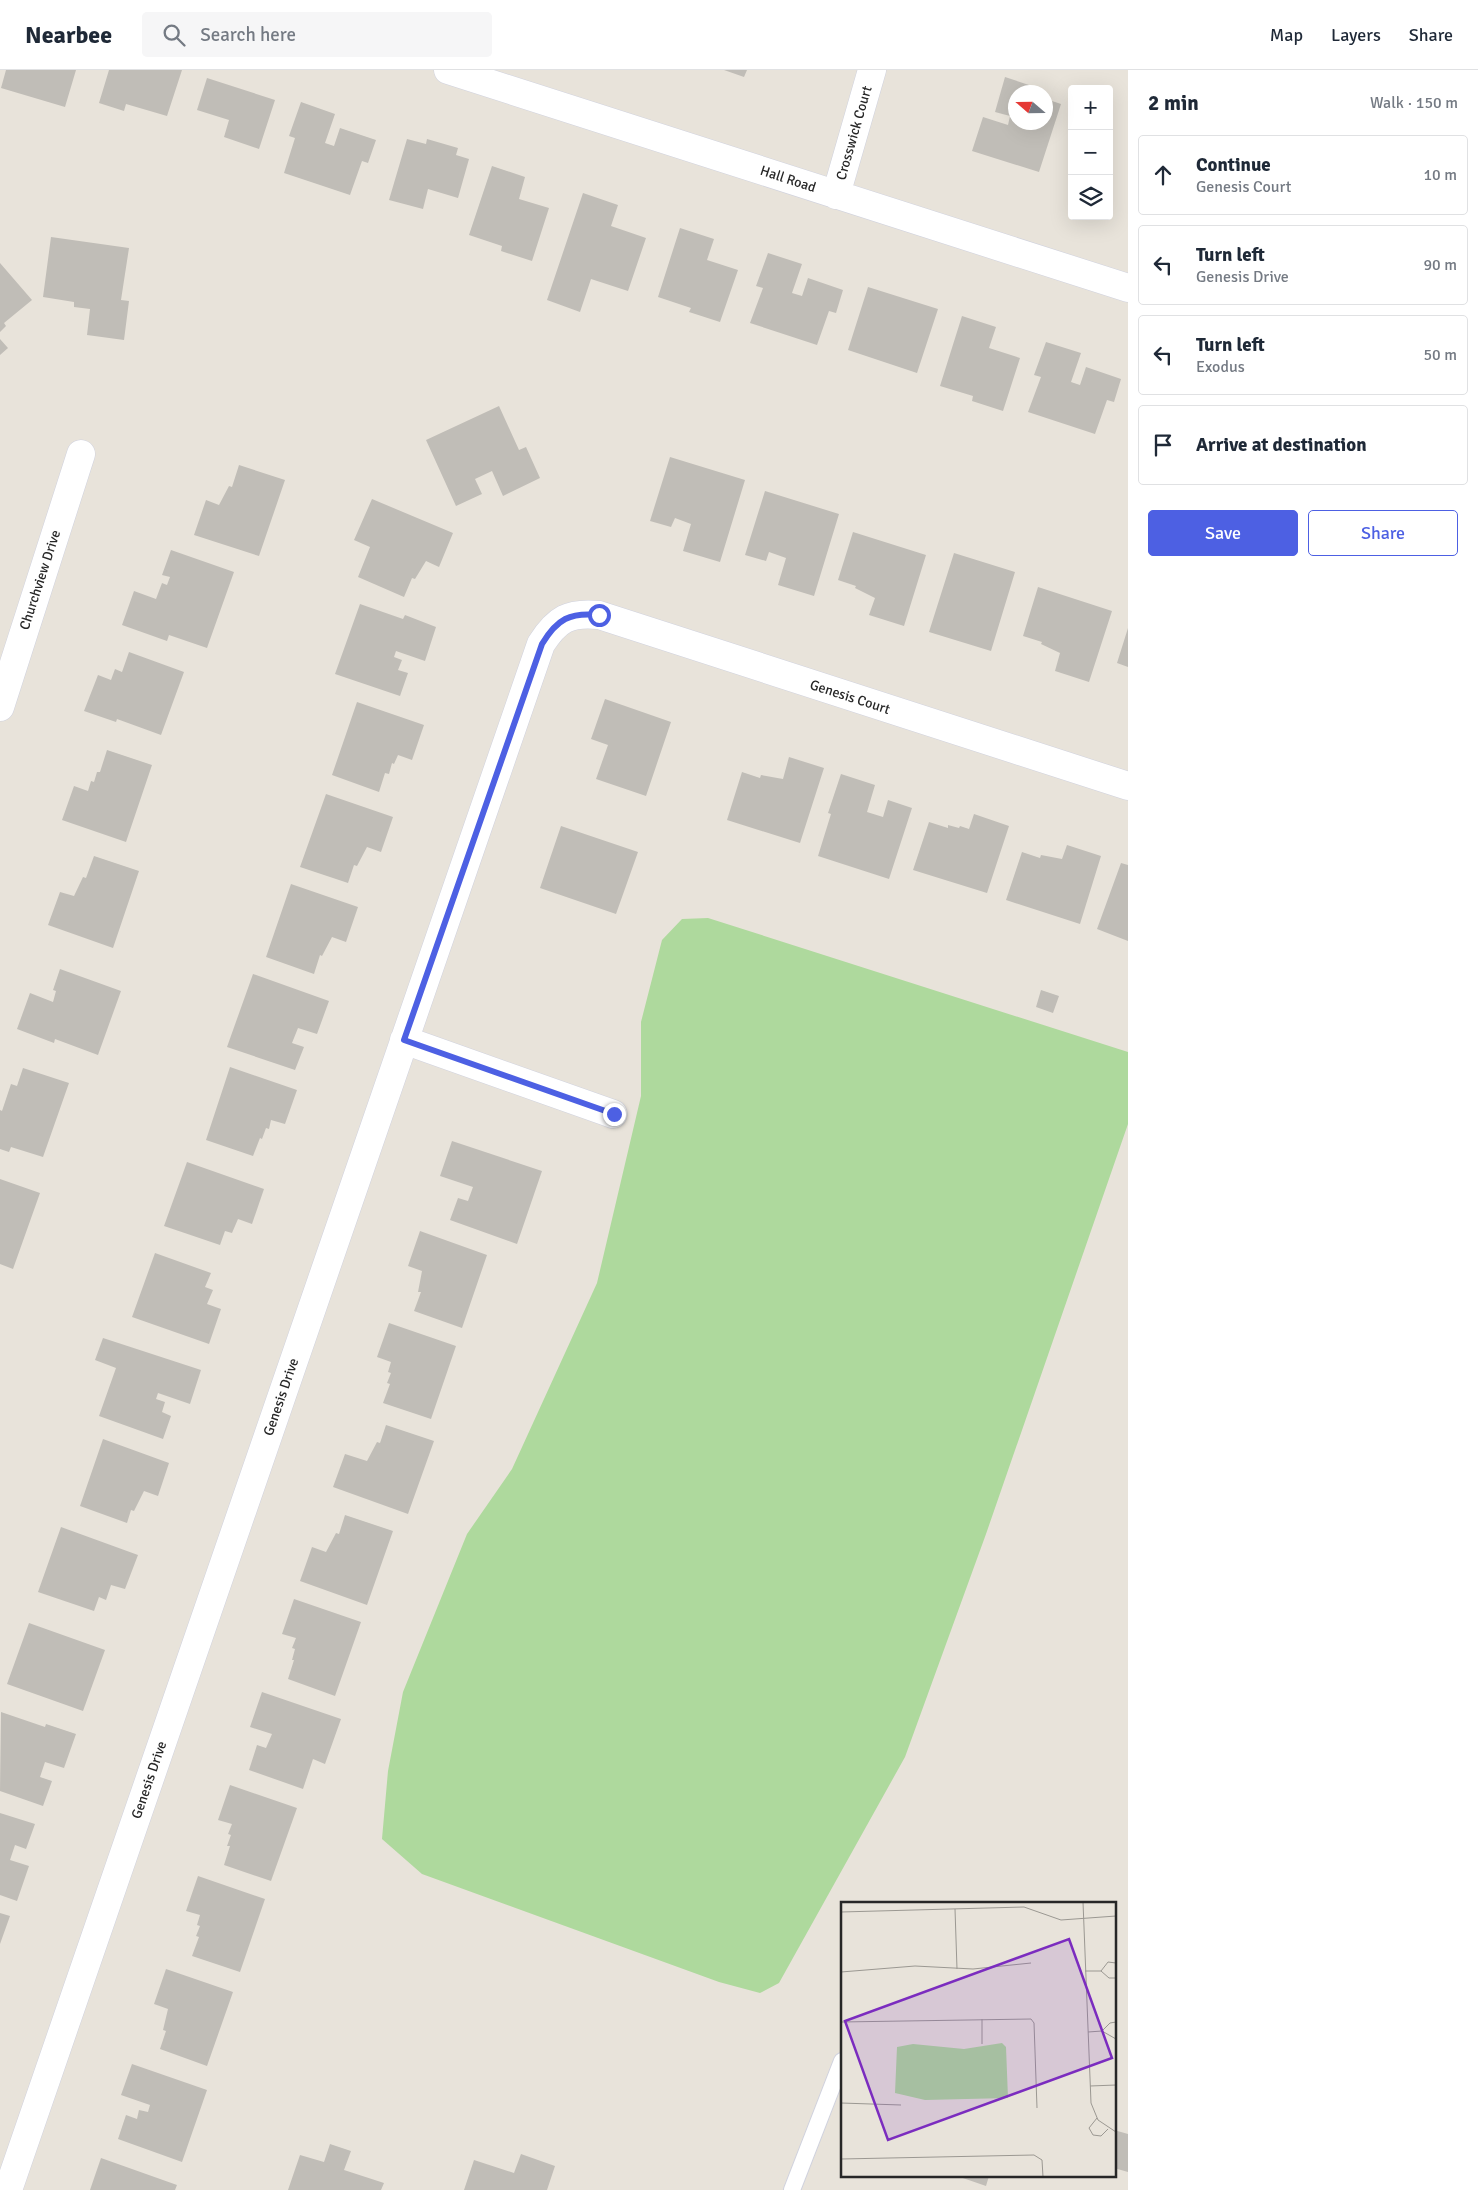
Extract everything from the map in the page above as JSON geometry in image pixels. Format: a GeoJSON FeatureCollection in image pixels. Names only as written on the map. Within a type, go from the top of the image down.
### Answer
{"type":"FeatureCollection","features":[{"type":"Feature","properties":{"kind":"street","name":"Hall Road"},"geometry":{"type":"LineString","coordinates":[[448,70],[1128,288]]}},
{"type":"Feature","properties":{"kind":"street","name":"Crosswick Court"},"geometry":{"type":"LineString","coordinates":[[836,195],[873,70]]}},
{"type":"Feature","properties":{"kind":"street","name":"Churchview Drive"},"geometry":{"type":"LineString","coordinates":[[0,706],[81,454]]}},
{"type":"Feature","properties":{"kind":"street","name":"Genesis Court"},"geometry":{"type":"LineString","coordinates":[[572,615],[599,615],[1128,786]]}},
{"type":"Feature","properties":{"kind":"street","name":"Genesis Drive"},"geometry":{"type":"LineString","coordinates":[[8,2190],[542,644],[552,627],[572,615]]}},
{"type":"Feature","properties":{"kind":"street"},"geometry":{"type":"LineString","coordinates":[[404,1040],[614,1114]]}},
{"type":"Feature","properties":{"kind":"lane"},"geometry":{"type":"LineString","coordinates":[[792,2190],[841,2064]]}},
{"type":"Feature","properties":{"kind":"green space"},"geometry":{"type":"Polygon","coordinates":[[[708,918],[1128,1052],[1128,1124],[986,1534],[905,1757],[779,1983],[760,1993],[719,1982],[422,1874],[382,1839],[388,1771],[403,1692],[467,1534],[512,1469],[597,1283],[641,1096],[641,1022],[662,940],[682,919],[708,918]]]}},
{"type":"Feature","properties":{"kind":"building"},"geometry":{"type":"Polygon","coordinates":[[[6,70],[76,70],[65,107],[1,88],[6,70]]]}},
{"type":"Feature","properties":{"kind":"building"},"geometry":{"type":"Polygon","coordinates":[[[109,70],[182,70],[167,116],[126,104],[124,111],[99,103],[109,70]]]}},
{"type":"Feature","properties":{"kind":"building"},"geometry":{"type":"Polygon","coordinates":[[[724,70],[747,70],[744,77],[724,70]]]}},
{"type":"Feature","properties":{"kind":"building"},"geometry":{"type":"Polygon","coordinates":[[[1005,77],[1029,85],[1008,85],[1008,115],[995,112],[1005,77]]]}},
{"type":"Feature","properties":{"kind":"building"},"geometry":{"type":"Polygon","coordinates":[[[207,78],[275,100],[259,149],[224,137],[229,120],[197,110],[207,78]]]}},
{"type":"Feature","properties":{"kind":"building"},"geometry":{"type":"Polygon","coordinates":[[[1053,101],[1061,104],[1053,129],[1053,101]]]}},
{"type":"Feature","properties":{"kind":"building"},"geometry":{"type":"Polygon","coordinates":[[[301,102],[335,114],[325,143],[334,146],[340,128],[376,140],[368,163],[362,161],[350,195],[284,173],[295,138],[289,136],[301,102]]]}},
{"type":"Feature","properties":{"kind":"building"},"geometry":{"type":"Polygon","coordinates":[[[983,117],[1008,125],[1008,130],[1053,130],[1039,172],[972,151],[983,117]]]}},
{"type":"Feature","properties":{"kind":"building"},"geometry":{"type":"Polygon","coordinates":[[[407,139],[426,144],[427,139],[458,148],[456,155],[469,159],[458,198],[428,189],[423,209],[389,200],[407,139]]]}},
{"type":"Feature","properties":{"kind":"building"},"geometry":{"type":"Polygon","coordinates":[[[492,166],[525,177],[519,199],[549,208],[532,261],[501,251],[502,246],[469,235],[492,166]]]}},
{"type":"Feature","properties":{"kind":"building"},"geometry":{"type":"Polygon","coordinates":[[[583,193],[618,205],[611,226],[646,238],[628,291],[591,279],[580,312],[547,300],[583,193]]]}},
{"type":"Feature","properties":{"kind":"building"},"geometry":{"type":"Polygon","coordinates":[[[680,228],[714,239],[707,260],[738,270],[720,322],[689,312],[691,308],[658,297],[680,228]]]}},
{"type":"Feature","properties":{"kind":"building"},"geometry":{"type":"Polygon","coordinates":[[[51,237],[129,248],[121,300],[129,301],[124,340],[87,335],[90,309],[74,307],[74,302],[43,297],[51,237]]]}},
{"type":"Feature","properties":{"kind":"building"},"geometry":{"type":"Polygon","coordinates":[[[768,253],[802,264],[792,293],[802,296],[808,278],[843,290],[836,313],[829,311],[817,345],[750,323],[763,288],[756,286],[768,253]]]}},
{"type":"Feature","properties":{"kind":"building"},"geometry":{"type":"Polygon","coordinates":[[[0,263],[32,300],[4,323],[6,326],[0,332],[0,263]]]}},
{"type":"Feature","properties":{"kind":"building"},"geometry":{"type":"Polygon","coordinates":[[[868,287],[938,309],[917,373],[848,350],[868,287]]]}},
{"type":"Feature","properties":{"kind":"building"},"geometry":{"type":"Polygon","coordinates":[[[962,316],[996,327],[989,348],[1020,358],[1003,411],[972,401],[973,396],[940,386],[962,316]]]}},
{"type":"Feature","properties":{"kind":"building"},"geometry":{"type":"Polygon","coordinates":[[[0,339],[8,348],[0,355],[0,339]]]}},
{"type":"Feature","properties":{"kind":"building"},"geometry":{"type":"Polygon","coordinates":[[[1046,342],[1081,353],[1071,382],[1080,385],[1086,367],[1121,379],[1114,402],[1107,400],[1095,434],[1028,412],[1041,377],[1034,375],[1046,342]]]}},
{"type":"Feature","properties":{"kind":"building"},"geometry":{"type":"Polygon","coordinates":[[[499,406],[519,450],[526,447],[540,478],[503,496],[492,471],[475,479],[482,494],[456,506],[426,440],[499,406]]]}},
{"type":"Feature","properties":{"kind":"building"},"geometry":{"type":"Polygon","coordinates":[[[670,457],[745,480],[720,562],[683,551],[691,524],[675,518],[671,527],[650,521],[670,457]]]}},
{"type":"Feature","properties":{"kind":"building"},"geometry":{"type":"Polygon","coordinates":[[[239,465],[285,480],[259,556],[194,535],[206,500],[219,505],[229,486],[232,487],[239,465]]]}},
{"type":"Feature","properties":{"kind":"building"},"geometry":{"type":"Polygon","coordinates":[[[765,491],[839,514],[814,596],[778,585],[786,558],[769,552],[766,561],[745,555],[765,491]]]}},
{"type":"Feature","properties":{"kind":"building"},"geometry":{"type":"Polygon","coordinates":[[[372,499],[453,533],[439,567],[426,561],[415,579],[412,578],[404,597],[358,577],[370,547],[354,540],[372,499]]]}},
{"type":"Feature","properties":{"kind":"building"},"geometry":{"type":"Polygon","coordinates":[[[853,532],[926,555],[904,626],[869,615],[875,598],[855,588],[856,586],[838,580],[853,532]]]}},
{"type":"Feature","properties":{"kind":"building"},"geometry":{"type":"Polygon","coordinates":[[[171,550],[234,572],[207,648],[169,635],[167,641],[122,625],[134,591],[156,599],[162,583],[167,585],[170,577],[162,575],[171,550]]]}},
{"type":"Feature","properties":{"kind":"building"},"geometry":{"type":"Polygon","coordinates":[[[954,553],[1015,572],[991,651],[929,632],[954,553]]]}},
{"type":"Feature","properties":{"kind":"building"},"geometry":{"type":"Polygon","coordinates":[[[1038,587],[1112,611],[1089,682],[1055,671],[1060,653],[1041,644],[1042,642],[1023,636],[1038,587]]]}},
{"type":"Feature","properties":{"kind":"building"},"geometry":{"type":"Polygon","coordinates":[[[360,604],[403,619],[405,615],[436,627],[425,661],[396,651],[394,657],[402,660],[398,670],[408,673],[400,696],[335,674],[360,604]]]}},
{"type":"Feature","properties":{"kind":"building"},"geometry":{"type":"Polygon","coordinates":[[[1128,628],[1128,667],[1117,663],[1128,628]]]}},
{"type":"Feature","properties":{"kind":"building"},"geometry":{"type":"Polygon","coordinates":[[[129,652],[184,672],[161,735],[117,719],[116,722],[84,711],[98,675],[111,680],[115,669],[122,672],[129,652]]]}},
{"type":"Feature","properties":{"kind":"building"},"geometry":{"type":"Polygon","coordinates":[[[605,699],[671,722],[646,796],[596,779],[608,745],[591,739],[605,699]]]}},
{"type":"Feature","properties":{"kind":"building"},"geometry":{"type":"Polygon","coordinates":[[[357,702],[424,725],[412,760],[398,755],[394,764],[392,763],[389,774],[385,773],[379,792],[332,775],[357,702]]]}},
{"type":"Feature","properties":{"kind":"building"},"geometry":{"type":"Polygon","coordinates":[[[107,750],[152,765],[126,842],[62,820],[74,786],[88,791],[91,781],[94,782],[97,772],[100,772],[107,750]]]}},
{"type":"Feature","properties":{"kind":"building"},"geometry":{"type":"Polygon","coordinates":[[[789,757],[824,768],[800,843],[727,820],[742,772],[760,778],[761,775],[783,779],[789,757]]]}},
{"type":"Feature","properties":{"kind":"building"},"geometry":{"type":"Polygon","coordinates":[[[841,774],[875,785],[867,812],[883,817],[888,800],[912,808],[889,879],[818,856],[831,814],[828,813],[841,774]]]}},
{"type":"Feature","properties":{"kind":"building"},"geometry":{"type":"Polygon","coordinates":[[[326,794],[393,817],[381,852],[367,847],[357,866],[354,865],[348,883],[300,867],[326,794]]]}},
{"type":"Feature","properties":{"kind":"building"},"geometry":{"type":"Polygon","coordinates":[[[974,814],[1009,826],[987,893],[913,870],[929,822],[948,828],[948,825],[969,829],[974,814]]]}},
{"type":"Feature","properties":{"kind":"building"},"geometry":{"type":"Polygon","coordinates":[[[561,826],[638,852],[616,914],[540,888],[561,826]]]}},
{"type":"Feature","properties":{"kind":"building"},"geometry":{"type":"Polygon","coordinates":[[[1067,845],[1101,856],[1080,924],[1006,900],[1022,852],[1040,858],[1041,855],[1062,859],[1067,845]]]}},
{"type":"Feature","properties":{"kind":"building"},"geometry":{"type":"Polygon","coordinates":[[[94,856],[139,871],[113,948],[48,925],[60,892],[74,896],[83,877],[86,878],[94,856]]]}},
{"type":"Feature","properties":{"kind":"building"},"geometry":{"type":"Polygon","coordinates":[[[1121,863],[1128,865],[1128,941],[1097,929],[1121,863]]]}},
{"type":"Feature","properties":{"kind":"building"},"geometry":{"type":"Polygon","coordinates":[[[291,884],[358,907],[346,942],[332,937],[322,956],[320,955],[314,974],[266,957],[291,884]]]}},
{"type":"Feature","properties":{"kind":"building"},"geometry":{"type":"Polygon","coordinates":[[[60,969],[121,991],[98,1055],[55,1039],[54,1043],[17,1029],[30,993],[53,1002],[56,991],[53,990],[60,969]]]}},
{"type":"Feature","properties":{"kind":"building"},"geometry":{"type":"Polygon","coordinates":[[[253,974],[329,1001],[317,1034],[298,1028],[292,1043],[304,1047],[295,1070],[227,1047],[253,974]]]}},
{"type":"Feature","properties":{"kind":"building"},"geometry":{"type":"Polygon","coordinates":[[[1041,990],[1059,996],[1053,1013],[1036,1007],[1041,990]]]}},
{"type":"Feature","properties":{"kind":"building"},"geometry":{"type":"Polygon","coordinates":[[[230,1067],[297,1090],[285,1124],[271,1120],[269,1129],[266,1128],[262,1139],[260,1138],[253,1156],[206,1140],[230,1067]]]}},
{"type":"Feature","properties":{"kind":"building"},"geometry":{"type":"Polygon","coordinates":[[[23,1068],[69,1083],[43,1157],[11,1147],[9,1152],[0,1149],[0,1110],[2,1111],[11,1084],[17,1086],[23,1068]]]}},
{"type":"Feature","properties":{"kind":"building"},"geometry":{"type":"Polygon","coordinates":[[[452,1141],[542,1171],[517,1244],[450,1220],[458,1198],[468,1201],[473,1187],[440,1176],[452,1141]]]}},
{"type":"Feature","properties":{"kind":"building"},"geometry":{"type":"Polygon","coordinates":[[[187,1162],[264,1189],[252,1224],[238,1219],[232,1233],[225,1231],[220,1245],[164,1226],[187,1162]]]}},
{"type":"Feature","properties":{"kind":"building"},"geometry":{"type":"Polygon","coordinates":[[[0,1179],[40,1193],[13,1269],[0,1264],[0,1179]]]}},
{"type":"Feature","properties":{"kind":"building"},"geometry":{"type":"Polygon","coordinates":[[[420,1231],[487,1255],[462,1328],[414,1311],[421,1292],[418,1292],[422,1271],[408,1266],[420,1231]]]}},
{"type":"Feature","properties":{"kind":"building"},"geometry":{"type":"Polygon","coordinates":[[[155,1253],[211,1273],[205,1287],[213,1290],[207,1304],[221,1309],[209,1344],[132,1317],[155,1253]]]}},
{"type":"Feature","properties":{"kind":"building"},"geometry":{"type":"Polygon","coordinates":[[[389,1323],[456,1346],[431,1419],[383,1403],[390,1384],[387,1383],[391,1373],[388,1372],[391,1362],[377,1357],[389,1323]]]}},
{"type":"Feature","properties":{"kind":"building"},"geometry":{"type":"Polygon","coordinates":[[[103,1338],[201,1370],[190,1404],[158,1393],[156,1399],[165,1402],[162,1412],[171,1416],[163,1439],[99,1416],[116,1368],[95,1360],[103,1338]]]}},
{"type":"Feature","properties":{"kind":"building"},"geometry":{"type":"Polygon","coordinates":[[[386,1425],[434,1441],[408,1514],[333,1487],[345,1454],[367,1461],[377,1442],[380,1443],[386,1425]]]}},
{"type":"Feature","properties":{"kind":"building"},"geometry":{"type":"Polygon","coordinates":[[[103,1439],[169,1463],[158,1496],[144,1491],[134,1511],[131,1510],[127,1523],[80,1506],[103,1439]]]}},
{"type":"Feature","properties":{"kind":"building"},"geometry":{"type":"Polygon","coordinates":[[[345,1515],[393,1531],[367,1605],[300,1581],[312,1547],[326,1552],[336,1533],[339,1534],[345,1515]]]}},
{"type":"Feature","properties":{"kind":"building"},"geometry":{"type":"Polygon","coordinates":[[[61,1527],[138,1555],[125,1589],[111,1585],[106,1600],[99,1597],[94,1611],[38,1592],[61,1527]]]}},
{"type":"Feature","properties":{"kind":"building"},"geometry":{"type":"Polygon","coordinates":[[[294,1599],[361,1622],[335,1696],[288,1679],[294,1660],[292,1660],[295,1649],[292,1648],[296,1638],[282,1634],[294,1599]]]}},
{"type":"Feature","properties":{"kind":"building"},"geometry":{"type":"Polygon","coordinates":[[[29,1623],[105,1650],[83,1711],[7,1684],[29,1623]]]}},
{"type":"Feature","properties":{"kind":"building"},"geometry":{"type":"Polygon","coordinates":[[[262,1692],[341,1719],[325,1764],[313,1759],[303,1789],[249,1770],[257,1745],[266,1748],[272,1734],[250,1727],[262,1692]]]}},
{"type":"Feature","properties":{"kind":"building"},"geometry":{"type":"Polygon","coordinates":[[[1,1712],[45,1727],[46,1724],[76,1734],[64,1768],[45,1762],[40,1777],[52,1781],[43,1806],[0,1791],[1,1712]]]}},
{"type":"Feature","properties":{"kind":"building"},"geometry":{"type":"Polygon","coordinates":[[[230,1785],[297,1808],[271,1881],[224,1865],[230,1846],[227,1846],[231,1835],[228,1834],[232,1824],[218,1820],[230,1785]]]}},
{"type":"Feature","properties":{"kind":"building"},"geometry":{"type":"Polygon","coordinates":[[[0,1813],[35,1824],[26,1849],[15,1845],[10,1860],[29,1866],[17,1901],[0,1895],[0,1813]]]}},
{"type":"Feature","properties":{"kind":"building"},"geometry":{"type":"Polygon","coordinates":[[[198,1876],[265,1899],[240,1972],[192,1956],[199,1937],[196,1936],[200,1926],[197,1925],[200,1915],[186,1911],[198,1876]]]}},
{"type":"Feature","properties":{"kind":"building"},"geometry":{"type":"Polygon","coordinates":[[[0,1913],[10,1916],[0,1944],[0,1913]]]}},
{"type":"Feature","properties":{"kind":"building"},"geometry":{"type":"Polygon","coordinates":[[[166,1969],[233,1992],[207,2066],[160,2049],[166,2031],[163,2030],[168,2009],[154,2004],[166,1969]]]}},
{"type":"Feature","properties":{"kind":"building"},"geometry":{"type":"Polygon","coordinates":[[[132,2064],[207,2090],[182,2162],[118,2139],[126,2115],[137,2119],[139,2110],[148,2112],[150,2105],[121,2095],[132,2064]]]}},
{"type":"Feature","properties":{"kind":"building"},"geometry":{"type":"Polygon","coordinates":[[[1116,2131],[1128,2134],[1128,2172],[1116,2169],[1116,2131]]]}},
{"type":"Feature","properties":{"kind":"building"},"geometry":{"type":"Polygon","coordinates":[[[330,2144],[351,2151],[344,2170],[384,2183],[381,2190],[288,2190],[300,2155],[324,2162],[330,2144]]]}},
{"type":"Feature","properties":{"kind":"building"},"geometry":{"type":"Polygon","coordinates":[[[521,2154],[555,2166],[547,2190],[464,2190],[474,2160],[514,2173],[521,2154]]]}},
{"type":"Feature","properties":{"kind":"building"},"geometry":{"type":"Polygon","coordinates":[[[101,2158],[177,2185],[175,2190],[90,2190],[101,2158]]]}},
{"type":"Feature","properties":{"kind":"building"},"geometry":{"type":"Polygon","coordinates":[[[963,2178],[988,2178],[986,2186],[963,2178]]]}},
{"type":"Feature","properties":{"kind":"route"},"geometry":{"type":"LineString","coordinates":[[599,615],[572,615],[552,627],[542,644],[404,1040],[614,1114]]}}]}
